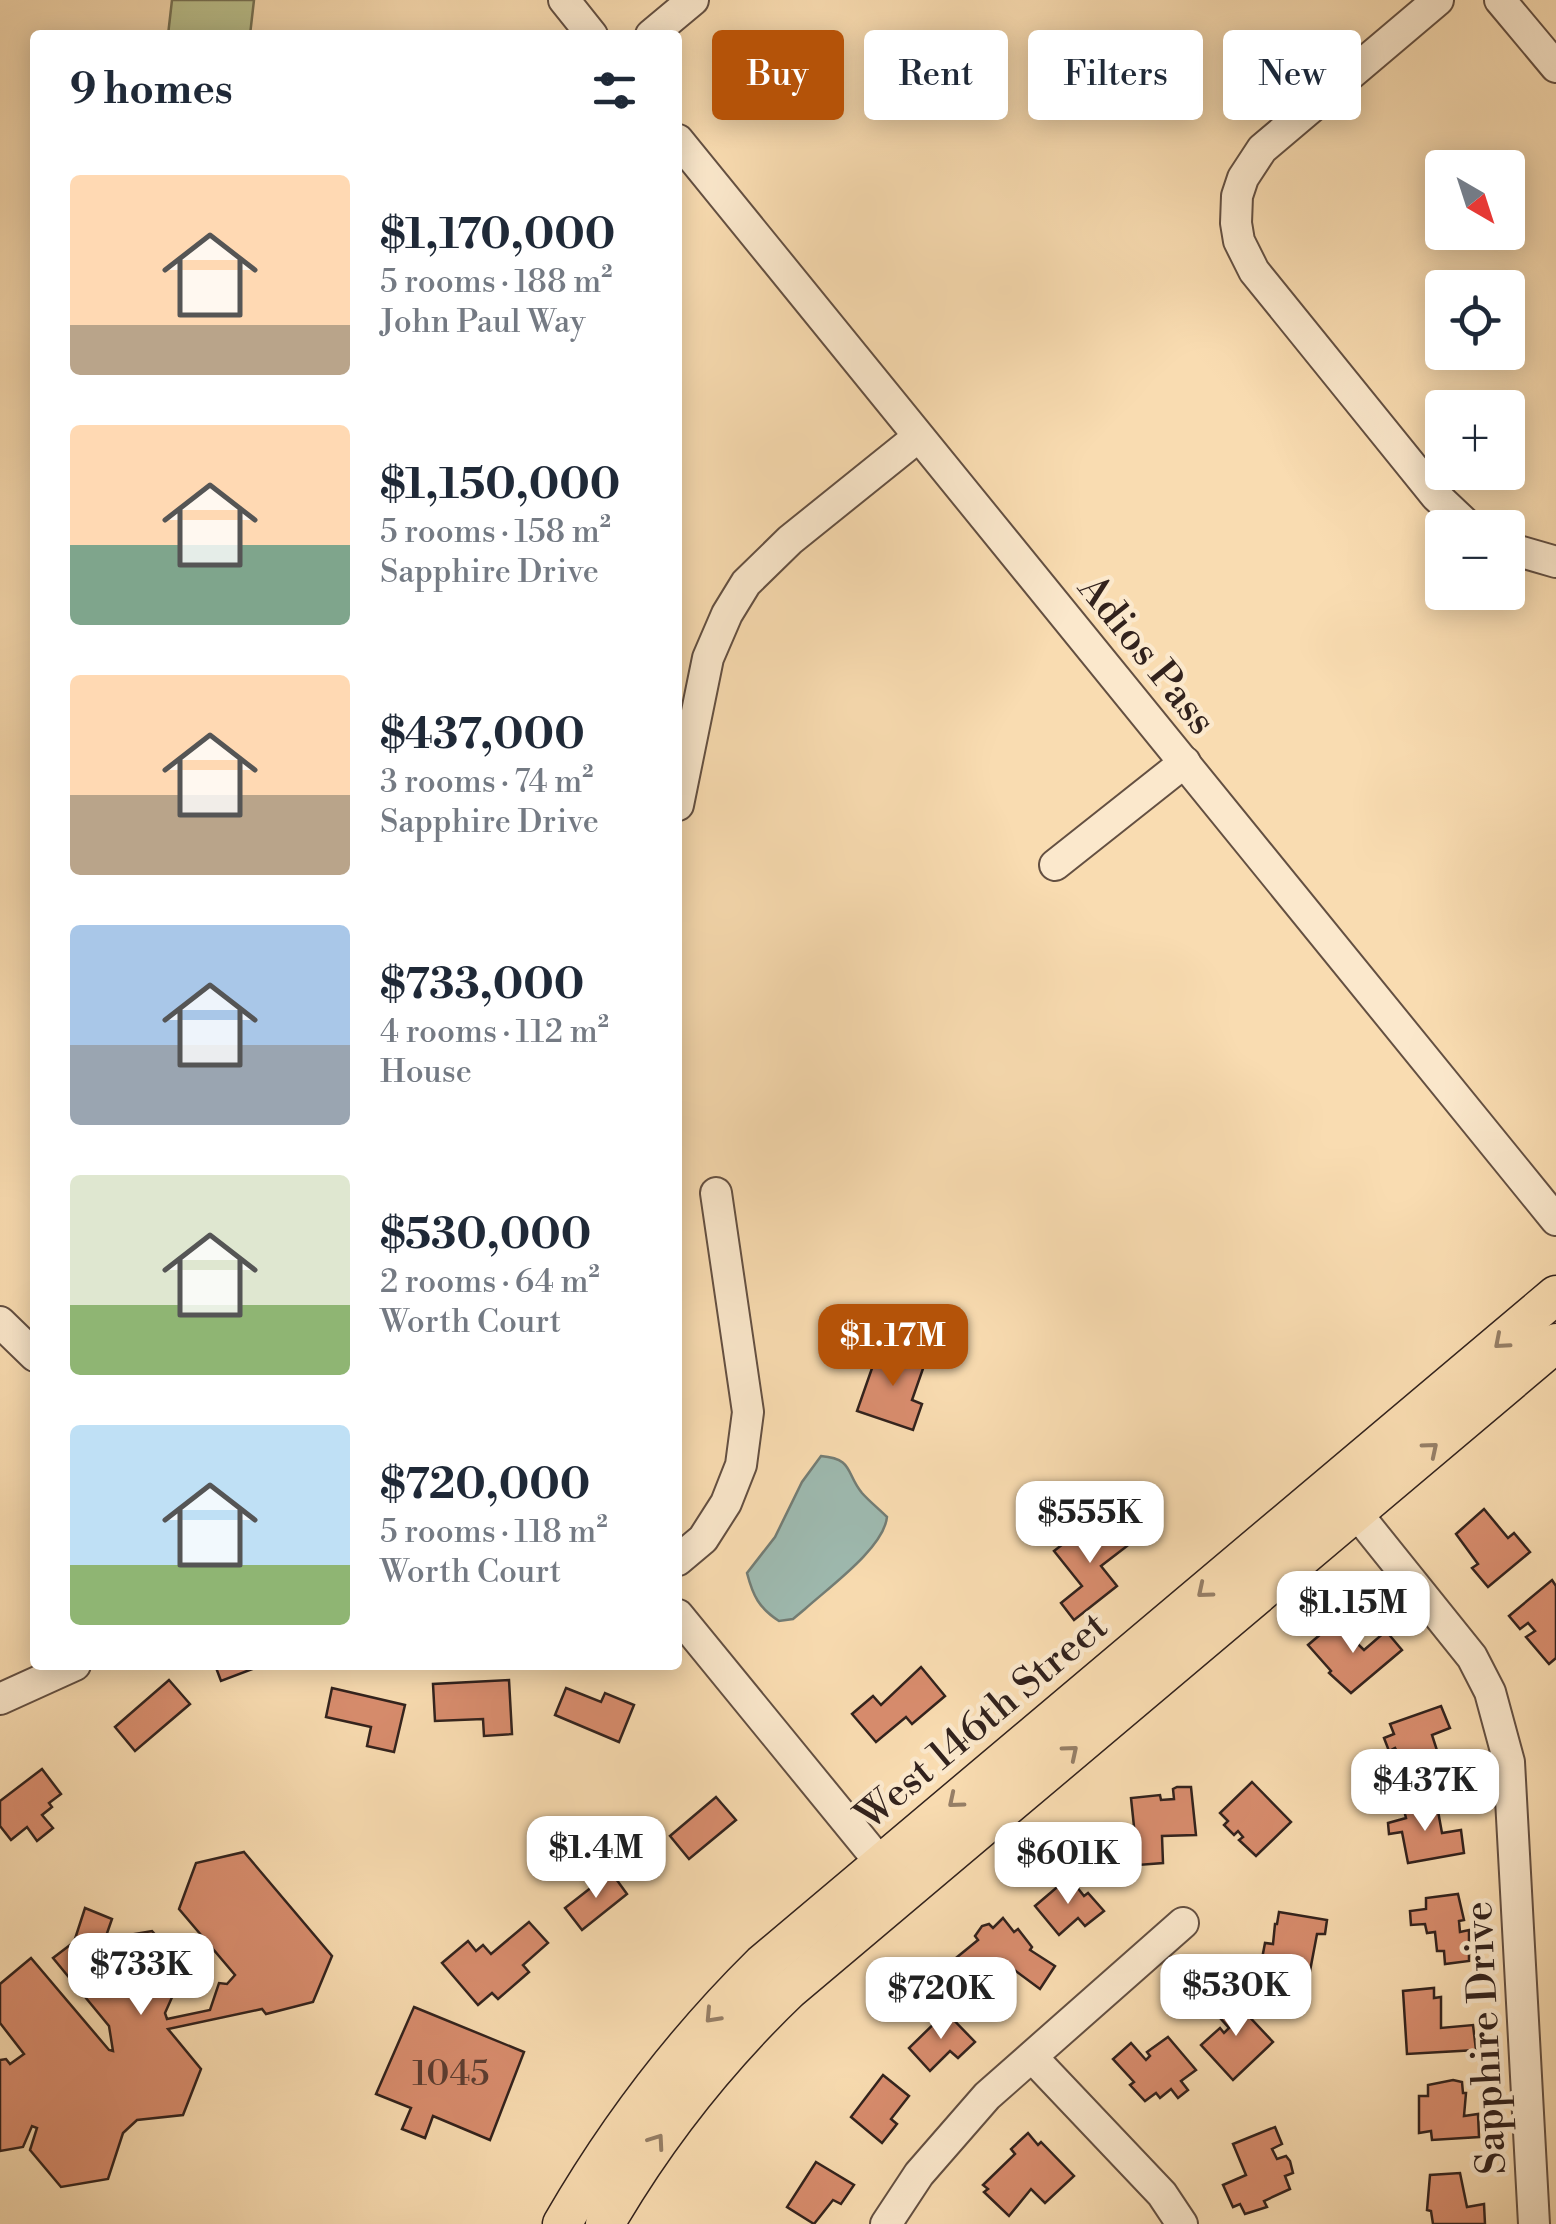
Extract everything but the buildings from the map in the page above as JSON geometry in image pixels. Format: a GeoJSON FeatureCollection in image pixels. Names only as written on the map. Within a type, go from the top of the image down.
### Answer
{"type":"FeatureCollection","features":[{"type":"Feature","properties":{"kind":"main road","name":"West 146th Street"},"geometry":{"type":"LineString","coordinates":[[562,2224],[637,2106],[709,2018],[762,1964],[893,1877],[1344,1498],[1556,1295]]}},
{"type":"Feature","properties":{"kind":"main road","name":"West 146th Street"},"geometry":{"type":"LineString","coordinates":[[1344,1498],[1556,1343]]}},
{"type":"Feature","properties":{"kind":"main road","name":"West 146th Street"},"geometry":{"type":"LineString","coordinates":[[605,2224],[666,2128],[734,2044],[790,1990],[893,1877]]}},
{"type":"Feature","properties":{"kind":"street"},"geometry":{"type":"LineString","coordinates":[[564,0],[588,30]]}},
{"type":"Feature","properties":{"kind":"street"},"geometry":{"type":"LineString","coordinates":[[657,30],[693,0]]}},
{"type":"Feature","properties":{"kind":"street"},"geometry":{"type":"LineString","coordinates":[[1438,0],[1262,149],[1238,188],[1236,223],[1239,241],[1254,271],[1451,510]]}},
{"type":"Feature","properties":{"kind":"street"},"geometry":{"type":"LineString","coordinates":[[1500,0],[1556,67]]}},
{"type":"Feature","properties":{"kind":"street","name":"Adios Pass"},"geometry":{"type":"LineString","coordinates":[[682,145],[1556,1220]]}},
{"type":"Feature","properties":{"kind":"street"},"geometry":{"type":"LineString","coordinates":[[682,786],[708,658],[727,614],[746,584],[790,540],[918,437]]}},
{"type":"Feature","properties":{"kind":"street"},"geometry":{"type":"LineString","coordinates":[[1525,553],[1556,562]]}},
{"type":"Feature","properties":{"kind":"street"},"geometry":{"type":"LineString","coordinates":[[1055,866],[1185,762]]}},
{"type":"Feature","properties":{"kind":"street"},"geometry":{"type":"LineString","coordinates":[[682,1557],[703,1539],[726,1502],[741,1465],[748,1412],[716,1192]]}},
{"type":"Feature","properties":{"kind":"street"},"geometry":{"type":"LineString","coordinates":[[0,1322],[30,1351]]}},
{"type":"Feature","properties":{"kind":"street","name":"Sapphire Drive"},"geometry":{"type":"LineString","coordinates":[[1344,1498],[1472,1657],[1501,1725],[1509,1762],[1534,2224]]}},
{"type":"Feature","properties":{"kind":"street"},"geometry":{"type":"LineString","coordinates":[[682,1619],[893,1877]]}},
{"type":"Feature","properties":{"kind":"street"},"geometry":{"type":"LineString","coordinates":[[0,1698],[64,1670]]}},
{"type":"Feature","properties":{"kind":"street"},"geometry":{"type":"LineString","coordinates":[[886,2224],[919,2174],[987,2096],[1183,1923]]}},
{"type":"Feature","properties":{"kind":"street"},"geometry":{"type":"LineString","coordinates":[[1032,2057],[1162,2194],[1182,2224]]}},
{"type":"Feature","properties":{"kind":"green space"},"geometry":{"type":"Polygon","coordinates":[[[172,0],[254,0],[251,30],[169,30],[172,0]]]}},
{"type":"Feature","properties":{"kind":"water"},"geometry":{"type":"Polygon","coordinates":[[[821,1456],[844,1463],[862,1493],[887,1517],[884,1529],[854,1567],[793,1619],[779,1621],[758,1601],[747,1573],[775,1537],[802,1482],[821,1456]]]}}]}
